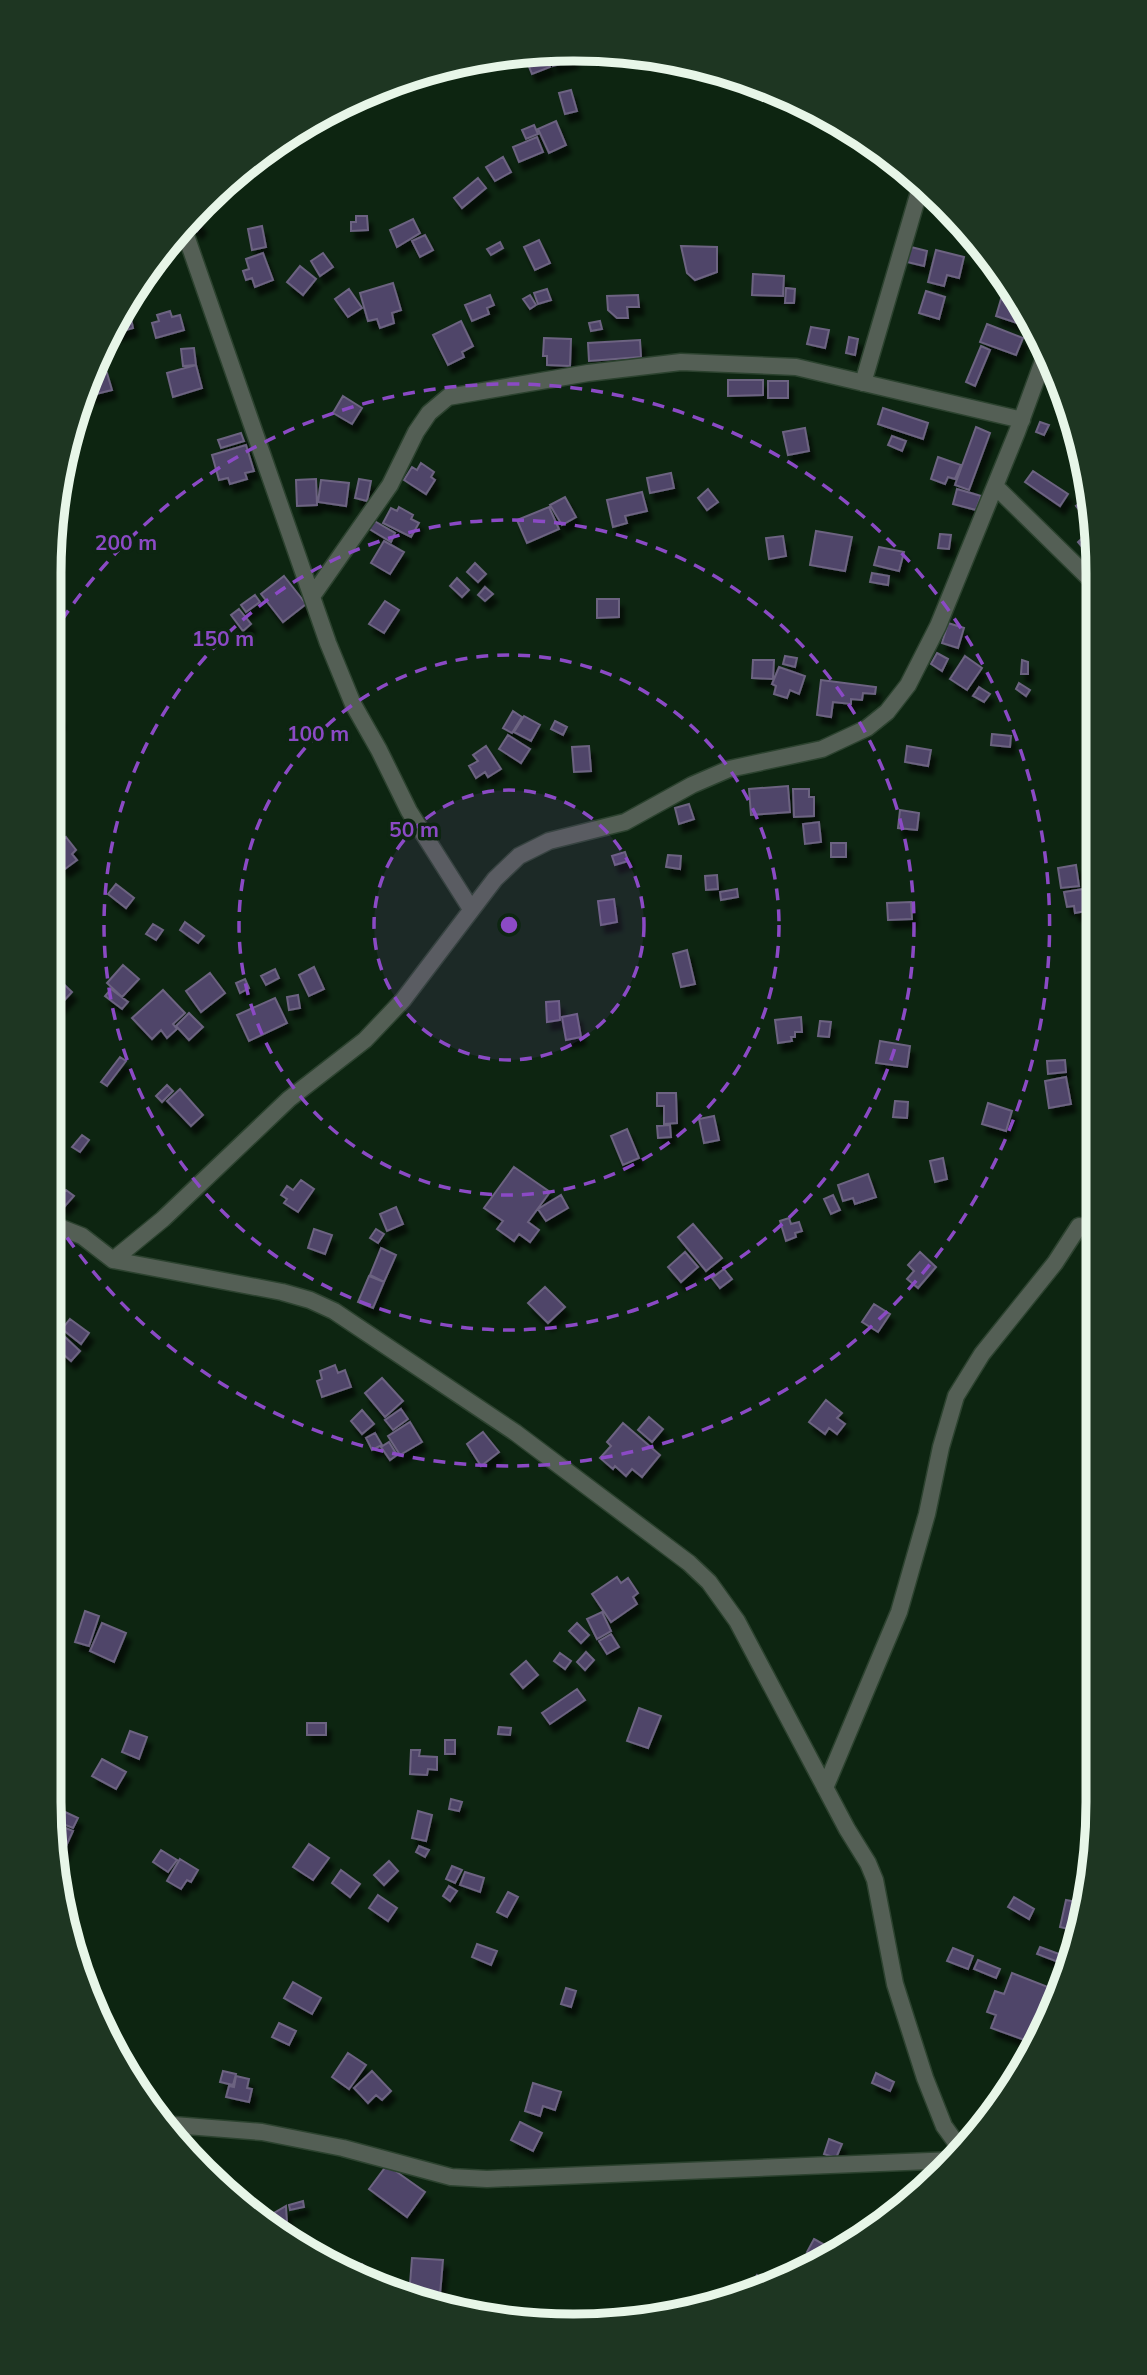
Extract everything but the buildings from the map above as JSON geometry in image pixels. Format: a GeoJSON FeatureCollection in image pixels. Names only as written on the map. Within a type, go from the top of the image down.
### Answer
{"type":"FeatureCollection","features":[{"type":"Feature","properties":{"kind":"street"},"geometry":{"type":"LineString","coordinates":[[863,383],[918,195]]}},
{"type":"Feature","properties":{"kind":"street"},"geometry":{"type":"LineString","coordinates":[[187,238],[328,643],[353,704],[409,811],[471,909]]}},
{"type":"Feature","properties":{"kind":"street"},"geometry":{"type":"LineString","coordinates":[[313,595],[390,485],[416,432],[429,414],[448,397],[588,373],[681,362],[796,367],[1022,420]]}},
{"type":"Feature","properties":{"kind":"street"},"geometry":{"type":"LineString","coordinates":[[113,1260],[163,1219],[289,1099],[365,1040],[403,1000],[495,879],[519,856],[550,841],[625,822],[692,785],[729,769],[822,749],[846,740],[877,720],[898,700],[938,626],[1042,365]]}},
{"type":"Feature","properties":{"kind":"street"},"geometry":{"type":"LineString","coordinates":[[995,486],[1086,575]]}},
{"type":"Feature","properties":{"kind":"street"},"geometry":{"type":"LineString","coordinates":[[825,1788],[899,1612],[956,1396],[982,1354],[1055,1263],[1079,1226]]}},
{"type":"Feature","properties":{"kind":"street"},"geometry":{"type":"LineString","coordinates":[[61,1228],[82,1237],[113,1260],[282,1292],[334,1311],[516,1433],[689,1563],[709,1582],[737,1621],[847,1829],[869,1863],[875,1880],[895,1984],[925,2078],[944,2126],[956,2142]]}},
{"type":"Feature","properties":{"kind":"street"},"geometry":{"type":"LineString","coordinates":[[177,2125],[262,2132],[343,2148],[451,2177],[487,2179],[939,2161]]}}]}
